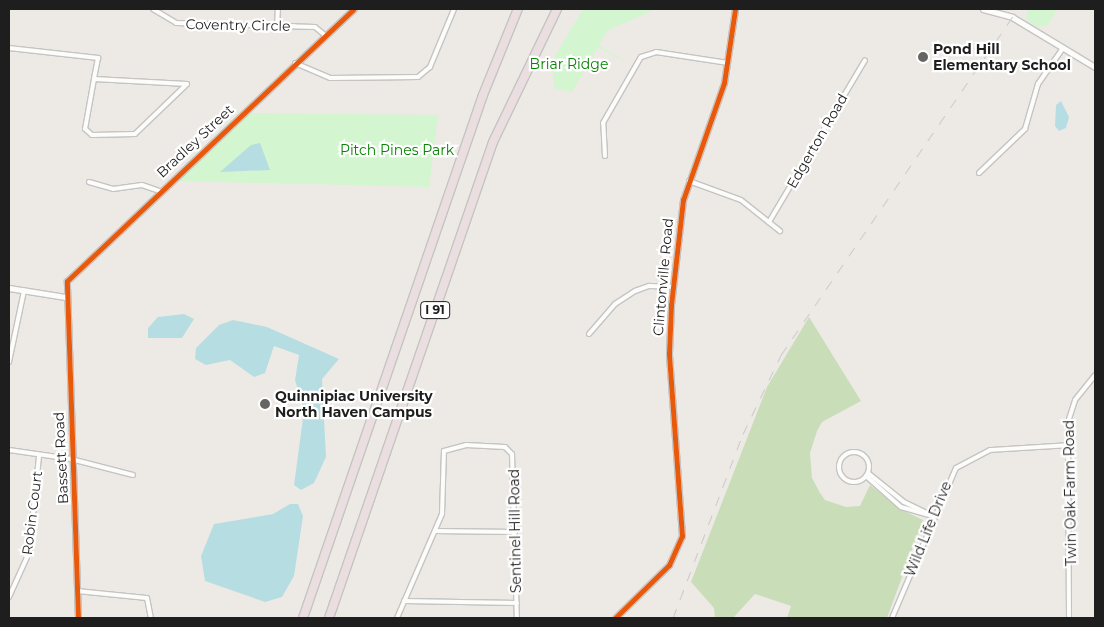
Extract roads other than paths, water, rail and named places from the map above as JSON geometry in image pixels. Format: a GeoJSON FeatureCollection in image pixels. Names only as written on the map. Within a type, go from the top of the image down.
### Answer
{"type":"FeatureCollection","features":[{"type":"Feature","properties":{"kind":"highway","name":"I 91"},"geometry":{"type":"LineString","coordinates":[[302,618],[483,95],[518,9]]}},
{"type":"Feature","properties":{"kind":"highway","name":"I 91"},"geometry":{"type":"LineString","coordinates":[[329,618],[493,142],[518,83],[557,9]]}},
{"type":"Feature","properties":{"kind":"street","name":"Coventry Circle"},"geometry":{"type":"LineString","coordinates":[[153,9],[176,24],[315,27],[325,35]]}},
{"type":"Feature","properties":{"kind":"street"},"geometry":{"type":"LineString","coordinates":[[277,26],[278,9]]}},
{"type":"Feature","properties":{"kind":"street","name":"Bradley Street"},"geometry":{"type":"LineString","coordinates":[[65,298],[70,275],[294,63],[354,9]]}},
{"type":"Feature","properties":{"kind":"street"},"geometry":{"type":"LineString","coordinates":[[294,63],[330,78],[418,77],[430,67],[454,9]]}},
{"type":"Feature","properties":{"kind":"street","name":"Clintonville Road"},"geometry":{"type":"LineString","coordinates":[[616,618],[669,565],[682,536],[668,348],[673,287],[688,181],[728,63],[735,9]]}},
{"type":"Feature","properties":{"kind":"street"},"geometry":{"type":"LineString","coordinates":[[983,9],[1012,17],[1095,67]]}},
{"type":"Feature","properties":{"kind":"street"},"geometry":{"type":"LineString","coordinates":[[9,48],[98,58],[94,79],[85,130],[92,135],[135,134],[187,84],[94,79]]}},
{"type":"Feature","properties":{"kind":"street"},"geometry":{"type":"LineString","coordinates":[[979,173],[1025,129],[1038,84],[1063,48]]}},
{"type":"Feature","properties":{"kind":"street"},"geometry":{"type":"LineString","coordinates":[[605,156],[603,123],[641,57],[656,52],[728,63]]}},
{"type":"Feature","properties":{"kind":"street","name":"Edgerton Road"},"geometry":{"type":"LineString","coordinates":[[768,222],[864,60]]}},
{"type":"Feature","properties":{"kind":"street"},"geometry":{"type":"LineString","coordinates":[[688,181],[741,200],[780,231]]}},
{"type":"Feature","properties":{"kind":"street"},"geometry":{"type":"LineString","coordinates":[[90,182],[113,189],[142,184],[159,191]]}},
{"type":"Feature","properties":{"kind":"street"},"geometry":{"type":"LineString","coordinates":[[589,334],[619,300],[643,288],[673,287]]}},
{"type":"Feature","properties":{"kind":"street"},"geometry":{"type":"LineString","coordinates":[[9,288],[65,298]]}},
{"type":"Feature","properties":{"kind":"street"},"geometry":{"type":"LineString","coordinates":[[9,362],[24,291]]}},
{"type":"Feature","properties":{"kind":"street","name":"Bassett Road"},"geometry":{"type":"LineString","coordinates":[[65,298],[78,618]]}},
{"type":"Feature","properties":{"kind":"street","name":"Twin Oak Farm Road"},"geometry":{"type":"LineString","coordinates":[[1069,618],[1069,413],[1095,375]]}},
{"type":"Feature","properties":{"kind":"street","name":"Sentinel Hill Road"},"geometry":{"type":"LineString","coordinates":[[396,618],[435,531],[443,507],[444,454],[451,446],[466,445],[501,446],[511,451],[517,618]]}},
{"type":"Feature","properties":{"kind":"street","name":"Wild Life Drive"},"geometry":{"type":"LineString","coordinates":[[892,618],[932,516],[952,472],[973,455],[997,449],[1069,445]]}},
{"type":"Feature","properties":{"kind":"street"},"geometry":{"type":"LineString","coordinates":[[9,450],[39,456],[71,458],[133,475]]}},
{"type":"Feature","properties":{"kind":"street"},"geometry":{"type":"LineString","coordinates":[[867,475],[854,482],[844,479],[839,471],[842,457],[855,451],[864,455],[867,475],[904,502],[932,516]]}},
{"type":"Feature","properties":{"kind":"street","name":"Robin Court"},"geometry":{"type":"LineString","coordinates":[[9,597],[29,553],[39,456]]}},
{"type":"Feature","properties":{"kind":"street"},"geometry":{"type":"LineString","coordinates":[[886,489],[901,507],[932,516]]}},
{"type":"Feature","properties":{"kind":"street"},"geometry":{"type":"LineString","coordinates":[[901,507],[904,502]]}},
{"type":"Feature","properties":{"kind":"street"},"geometry":{"type":"LineString","coordinates":[[435,531],[515,532]]}},
{"type":"Feature","properties":{"kind":"street"},"geometry":{"type":"LineString","coordinates":[[77,591],[147,598],[151,618]]}},
{"type":"Feature","properties":{"kind":"street"},"geometry":{"type":"LineString","coordinates":[[404,601],[517,603]]}},
{"type":"Feature","properties":{"kind":"water"},"geometry":{"type":"Polygon","coordinates":[[[1061,101],[1069,117],[1066,128],[1059,131],[1055,126],[1056,105],[1061,101]]]}},
{"type":"Feature","properties":{"kind":"water"},"geometry":{"type":"Polygon","coordinates":[[[260,143],[270,170],[220,172],[251,145],[260,143]]]}},
{"type":"Feature","properties":{"kind":"water"},"geometry":{"type":"Polygon","coordinates":[[[184,314],[194,319],[182,338],[148,338],[148,328],[158,317],[184,314]]]}},
{"type":"Feature","properties":{"kind":"water"},"geometry":{"type":"Polygon","coordinates":[[[233,320],[267,327],[339,359],[322,379],[326,457],[314,483],[301,490],[294,485],[304,411],[295,380],[299,355],[274,346],[265,373],[254,377],[230,360],[206,365],[195,359],[196,348],[219,325],[233,320]]]}},
{"type":"Feature","properties":{"kind":"water"},"geometry":{"type":"Polygon","coordinates":[[[290,504],[298,504],[303,516],[294,576],[282,597],[265,602],[205,581],[201,556],[214,524],[273,514],[290,504]]]}},
{"type":"Feature","properties":{"kind":"railway"},"geometry":{"type":"LineString","coordinates":[[673,618],[743,434],[781,355],[1018,9]]}},
{"type":"Feature","properties":{"kind":"place","name":"Pond Hill Elementary School"},"geometry":{"type":"Point","coordinates":[923,57]}},
{"type":"Feature","properties":{"kind":"place","name":"Quinnipiac University North Haven Campus"},"geometry":{"type":"Point","coordinates":[265,404]}},
{"type":"Feature","properties":{"kind":"park label","name":"Briar Ridge"},"geometry":{"type":"Point","coordinates":[569,64]}},
{"type":"Feature","properties":{"kind":"park label","name":"Pitch Pines Park"},"geometry":{"type":"Point","coordinates":[397,150]}}]}
